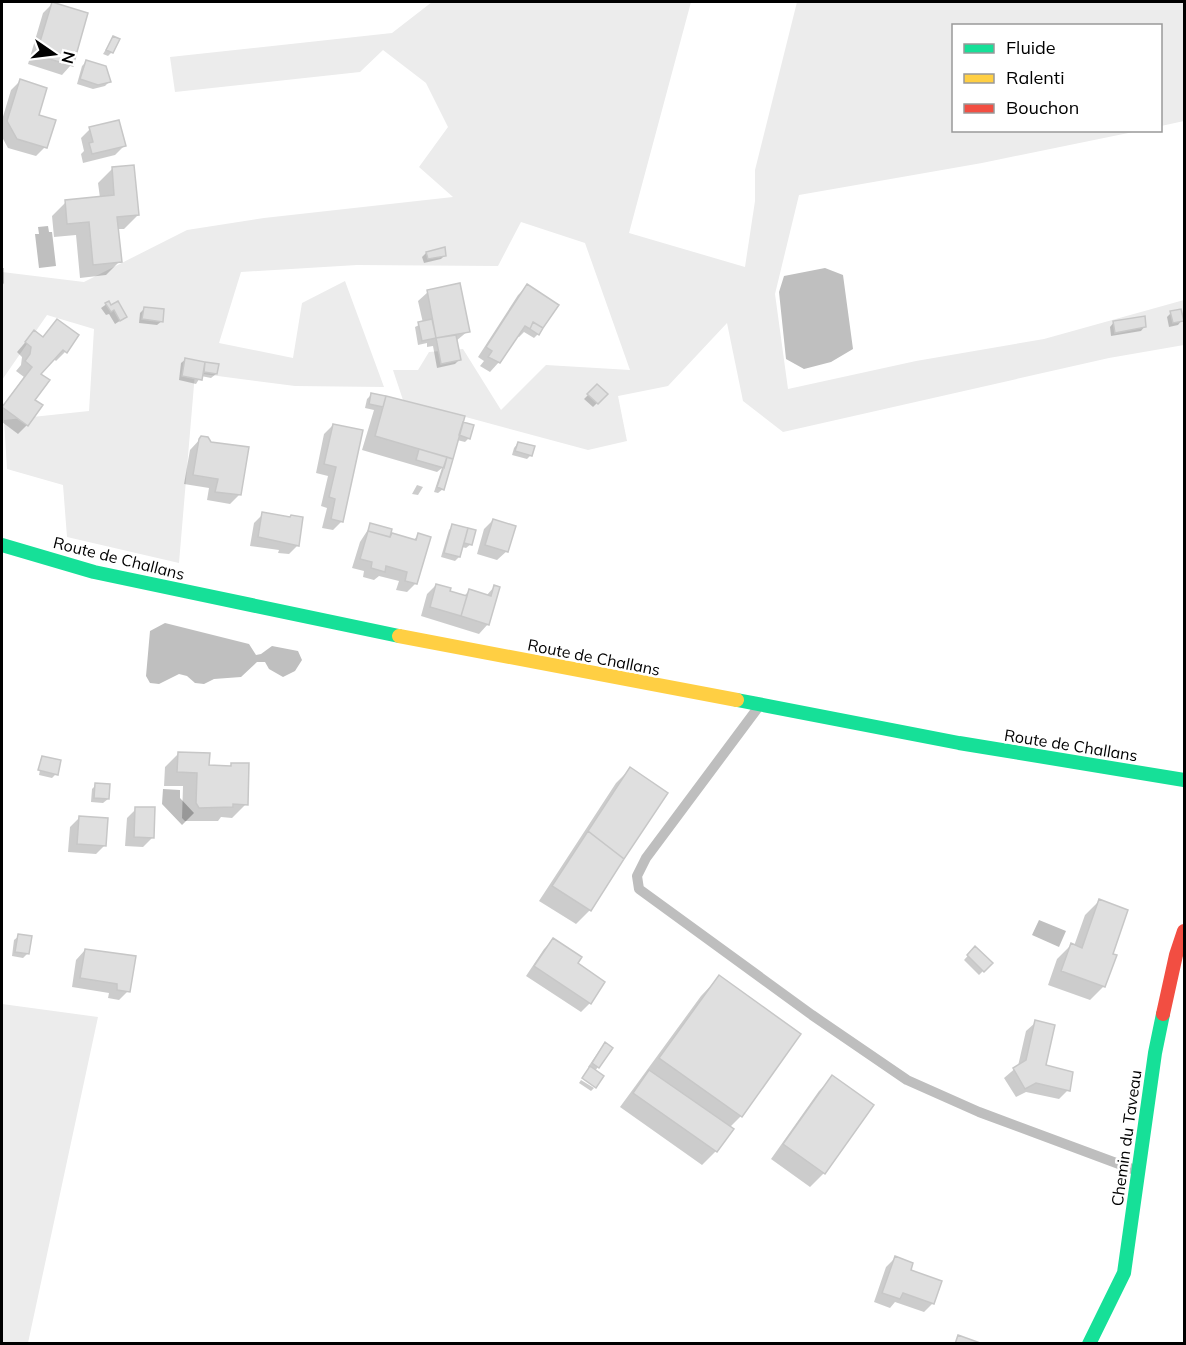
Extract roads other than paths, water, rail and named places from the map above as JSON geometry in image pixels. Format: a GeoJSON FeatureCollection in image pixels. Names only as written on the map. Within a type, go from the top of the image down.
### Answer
{"type":"FeatureCollection","features":[{"type":"Feature","properties":{"kind":"main road","name":"Route de Challans"},"geometry":{"type":"LineString","coordinates":[[2,545],[94,572],[288,614],[759,706],[959,743],[1185,780]]}},
{"type":"Feature","properties":{"kind":"main road","name":"Chemin du Taveau"},"geometry":{"type":"LineString","coordinates":[[1089,1344],[1124,1273],[1155,1053],[1176,955],[1185,932]]}},
{"type":"Feature","properties":{"kind":"lane"},"geometry":{"type":"LineString","coordinates":[[759,706],[646,858],[637,876],[639,889],[812,1016],[907,1080],[979,1112],[1137,1171]]}}]}
